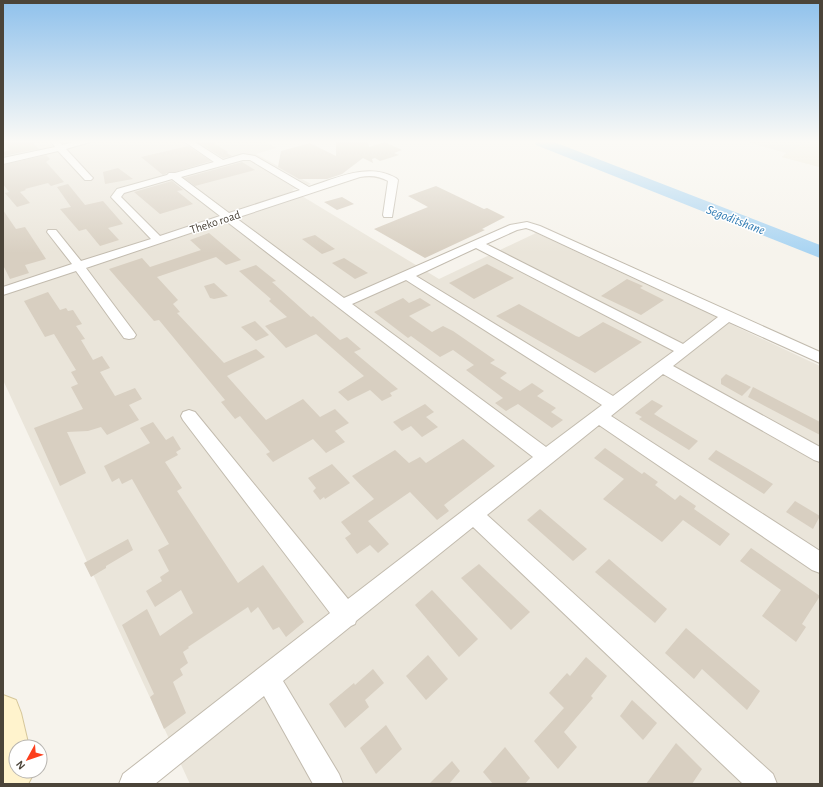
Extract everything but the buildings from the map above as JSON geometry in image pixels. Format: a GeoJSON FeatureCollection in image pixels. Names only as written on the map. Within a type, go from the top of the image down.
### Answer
{"type":"FeatureCollection","features":[{"type":"Feature","properties":{"kind":"street"},"geometry":{"type":"LineString","coordinates":[[158,240],[116,197],[116,194],[124,189],[159,179]]}},
{"type":"Feature","properties":{"kind":"street"},"geometry":{"type":"LineString","coordinates":[[177,179],[546,457]]}},
{"type":"Feature","properties":{"kind":"street"},"geometry":{"type":"LineString","coordinates":[[287,179],[308,191]]}},
{"type":"Feature","properties":{"kind":"street","name":"Theko road"},"geometry":{"type":"LineString","coordinates":[[3,291],[345,179]]}},
{"type":"Feature","properties":{"kind":"street","name":"Theko road"},"geometry":{"type":"LineString","coordinates":[[388,215],[393,180],[390,179]]}},
{"type":"Feature","properties":{"kind":"street"},"geometry":{"type":"LineString","coordinates":[[342,304],[514,227],[527,225],[820,358]]}},
{"type":"Feature","properties":{"kind":"street"},"geometry":{"type":"LineString","coordinates":[[52,232],[79,266],[129,335]]}},
{"type":"Feature","properties":{"kind":"street"},"geometry":{"type":"LineString","coordinates":[[476,244],[684,350]]}},
{"type":"Feature","properties":{"kind":"street"},"geometry":{"type":"LineString","coordinates":[[406,275],[608,411],[820,563]]}},
{"type":"Feature","properties":{"kind":"street"},"geometry":{"type":"LineString","coordinates":[[133,784],[348,616],[473,514],[608,411],[728,316]]}},
{"type":"Feature","properties":{"kind":"street"},"geometry":{"type":"LineString","coordinates":[[663,367],[820,455]]}},
{"type":"Feature","properties":{"kind":"street"},"geometry":{"type":"LineString","coordinates":[[189,416],[348,616]]}},
{"type":"Feature","properties":{"kind":"street"},"geometry":{"type":"LineString","coordinates":[[473,514],[763,784]]}},
{"type":"Feature","properties":{"kind":"street"},"geometry":{"type":"LineString","coordinates":[[267,678],[329,784]]}},
{"type":"Feature","properties":{"kind":"street"},"geometry":{"type":"LineString","coordinates":[[3,714],[9,739]]}},
{"type":"Feature","properties":{"kind":"shaded area"},"geometry":{"type":"Polygon","coordinates":[[[3,179],[301,179],[311,184],[292,190],[439,279],[536,233],[820,366],[820,784],[190,784],[3,380],[3,179]]]}},
{"type":"Feature","properties":{"kind":"waterway","name":"Segoditshane"},"geometry":{"type":"LineString","coordinates":[[634,179],[820,252]]}}]}
